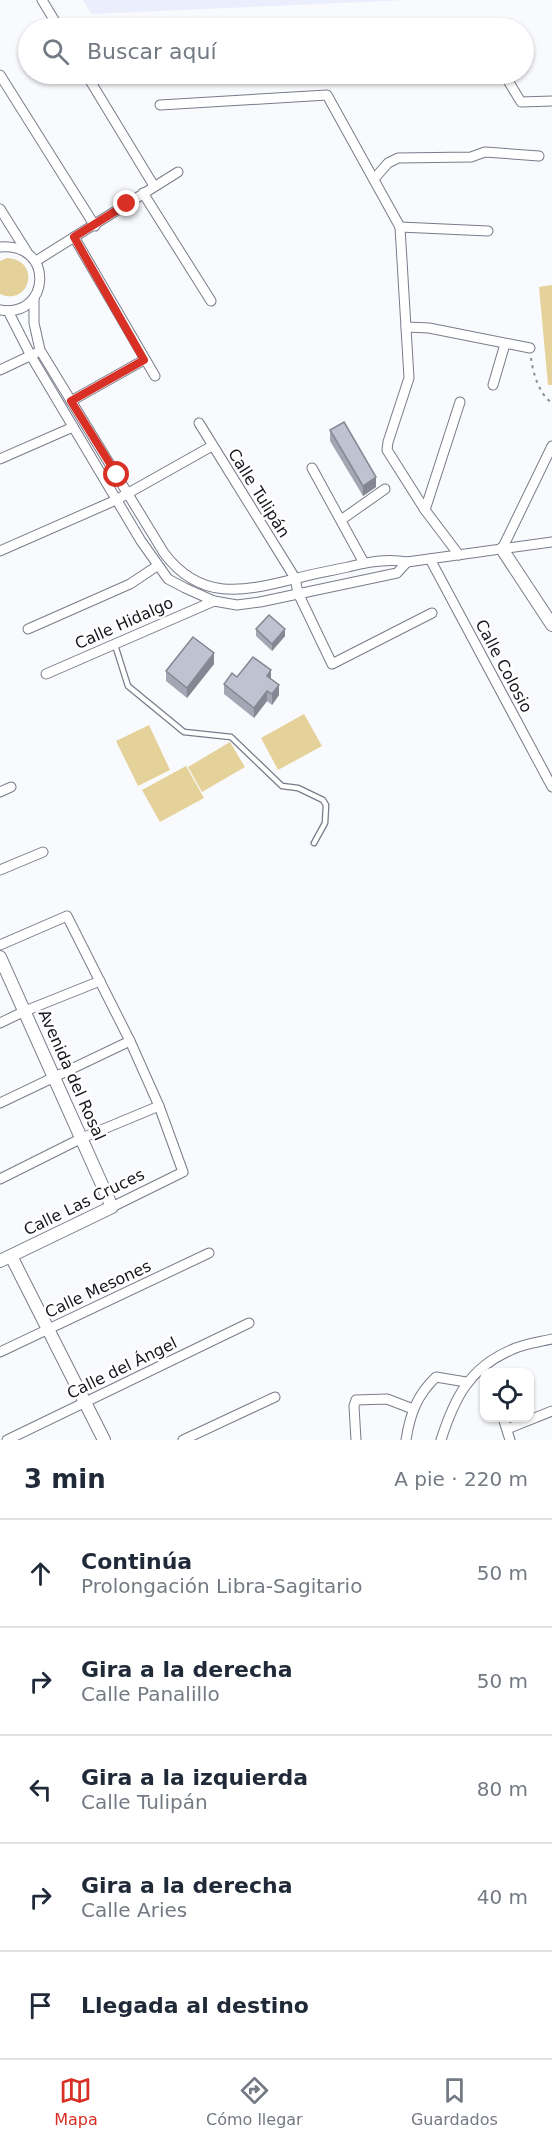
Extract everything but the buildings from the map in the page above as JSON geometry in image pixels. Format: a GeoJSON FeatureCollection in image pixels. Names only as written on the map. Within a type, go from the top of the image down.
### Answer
{"type":"FeatureCollection","features":[{"type":"Feature","properties":{"kind":"street"},"geometry":{"type":"LineString","coordinates":[[42,0],[53,18]]}},
{"type":"Feature","properties":{"kind":"street"},"geometry":{"type":"LineString","coordinates":[[0,75],[95,226]]}},
{"type":"Feature","properties":{"kind":"street"},"geometry":{"type":"LineString","coordinates":[[93,84],[154,186]]}},
{"type":"Feature","properties":{"kind":"street"},"geometry":{"type":"LineString","coordinates":[[510,84],[521,102],[552,101]]}},
{"type":"Feature","properties":{"kind":"street"},"geometry":{"type":"LineString","coordinates":[[160,105],[327,95],[400,227],[409,378],[387,450],[425,510],[459,555]]}},
{"type":"Feature","properties":{"kind":"street"},"geometry":{"type":"LineString","coordinates":[[374,179],[388,163],[398,158],[471,157],[484,152],[539,156]]}},
{"type":"Feature","properties":{"kind":"street"},"geometry":{"type":"LineString","coordinates":[[36,261],[178,172]]}},
{"type":"Feature","properties":{"kind":"street"},"geometry":{"type":"LineString","coordinates":[[143,193],[211,301]]}},
{"type":"Feature","properties":{"kind":"street"},"geometry":{"type":"LineString","coordinates":[[0,209],[27,252],[36,261],[40,274],[40,287],[34,298],[27,305],[4,310],[116,500],[157,566],[168,579],[214,601],[237,604],[261,602],[298,592],[397,573],[407,562]]}},
{"type":"Feature","properties":{"kind":"street"},"geometry":{"type":"LineString","coordinates":[[400,227],[488,231]]}},
{"type":"Feature","properties":{"kind":"street"},"geometry":{"type":"LineString","coordinates":[[74,237],[155,376]]}},
{"type":"Feature","properties":{"kind":"street"},"geometry":{"type":"LineString","coordinates":[[0,248],[15,247],[27,252]]}},
{"type":"Feature","properties":{"kind":"street"},"geometry":{"type":"LineString","coordinates":[[34,298],[34,323],[40,350],[164,553],[176,569],[189,577],[221,589],[258,588],[364,563],[394,559],[407,562],[552,542]]}},
{"type":"Feature","properties":{"kind":"street"},"geometry":{"type":"LineString","coordinates":[[406,327],[429,328],[530,348]]}},
{"type":"Feature","properties":{"kind":"street"},"geometry":{"type":"LineString","coordinates":[[493,385],[505,344]]}},
{"type":"Feature","properties":{"kind":"street"},"geometry":{"type":"LineString","coordinates":[[0,370],[40,350]]}},
{"type":"Feature","properties":{"kind":"street"},"geometry":{"type":"LineString","coordinates":[[71,401],[144,360]]}},
{"type":"Feature","properties":{"kind":"street"},"geometry":{"type":"LineString","coordinates":[[425,510],[460,402]]}},
{"type":"Feature","properties":{"kind":"street","name":"Calle Tulipán"},"geometry":{"type":"LineString","coordinates":[[199,423],[295,578]]}},
{"type":"Feature","properties":{"kind":"street"},"geometry":{"type":"LineString","coordinates":[[0,459],[73,427]]}},
{"type":"Feature","properties":{"kind":"street"},"geometry":{"type":"LineString","coordinates":[[0,551],[129,494],[212,446]]}},
{"type":"Feature","properties":{"kind":"street"},"geometry":{"type":"LineString","coordinates":[[502,549],[552,446]]}},
{"type":"Feature","properties":{"kind":"street"},"geometry":{"type":"LineString","coordinates":[[312,468],[364,563]]}},
{"type":"Feature","properties":{"kind":"street"},"geometry":{"type":"LineString","coordinates":[[341,520],[385,489]]}},
{"type":"Feature","properties":{"kind":"street"},"geometry":{"type":"LineString","coordinates":[[502,549],[552,625]]}},
{"type":"Feature","properties":{"kind":"street","name":"Calle Colosio"},"geometry":{"type":"LineString","coordinates":[[430,559],[552,787]]}},
{"type":"Feature","properties":{"kind":"street"},"geometry":{"type":"LineString","coordinates":[[28,629],[130,584],[157,566]]}},
{"type":"Feature","properties":{"kind":"street"},"geometry":{"type":"LineString","coordinates":[[295,578],[298,592],[332,664],[432,613]]}},
{"type":"Feature","properties":{"kind":"street","name":"Calle Hidalgo"},"geometry":{"type":"LineString","coordinates":[[46,674],[214,601]]}},
{"type":"Feature","properties":{"kind":"street"},"geometry":{"type":"LineString","coordinates":[[0,792],[11,787]]}},
{"type":"Feature","properties":{"kind":"street"},"geometry":{"type":"LineString","coordinates":[[0,870],[43,852]]}},
{"type":"Feature","properties":{"kind":"street"},"geometry":{"type":"LineString","coordinates":[[0,945],[67,916],[130,1041],[159,1106],[82,1138],[0,1179]]}},
{"type":"Feature","properties":{"kind":"street","name":"Avenida del Rosal"},"geometry":{"type":"LineString","coordinates":[[0,957],[112,1207]]}},
{"type":"Feature","properties":{"kind":"street"},"geometry":{"type":"LineString","coordinates":[[0,1023],[100,981]]}},
{"type":"Feature","properties":{"kind":"street"},"geometry":{"type":"LineString","coordinates":[[0,1102],[130,1041]]}},
{"type":"Feature","properties":{"kind":"street","name":"Calle Las Cruces"},"geometry":{"type":"LineString","coordinates":[[5,1259],[183,1172],[159,1106]]}},
{"type":"Feature","properties":{"kind":"street","name":"Calle Mesones"},"geometry":{"type":"LineString","coordinates":[[0,1352],[210,1253]]}},
{"type":"Feature","properties":{"kind":"street"},"geometry":{"type":"LineString","coordinates":[[5,1259],[47,1330],[104,1440]]}},
{"type":"Feature","properties":{"kind":"street","name":"Calle del Ángel"},"geometry":{"type":"LineString","coordinates":[[7,1440],[249,1323]]}},
{"type":"Feature","properties":{"kind":"street"},"geometry":{"type":"LineString","coordinates":[[487,1368],[512,1349],[552,1339]]}},
{"type":"Feature","properties":{"kind":"street"},"geometry":{"type":"LineString","coordinates":[[441,1440],[448,1418],[466,1382],[480,1373]]}},
{"type":"Feature","properties":{"kind":"street"},"geometry":{"type":"LineString","coordinates":[[406,1440],[413,1409],[424,1389],[436,1377],[466,1382]]}},
{"type":"Feature","properties":{"kind":"street"},"geometry":{"type":"LineString","coordinates":[[183,1440],[275,1397]]}},
{"type":"Feature","properties":{"kind":"street"},"geometry":{"type":"LineString","coordinates":[[356,1440],[354,1406],[356,1400],[387,1399],[413,1409]]}},
{"type":"Feature","properties":{"kind":"street"},"geometry":{"type":"LineString","coordinates":[[507,1429],[552,1411]]}},
{"type":"Feature","properties":{"kind":"street"},"geometry":{"type":"LineString","coordinates":[[504,1422],[510,1440]]}},
{"type":"Feature","properties":{"kind":"lane"},"geometry":{"type":"LineString","coordinates":[[115,644],[128,686],[184,732],[231,737],[282,786],[298,788],[323,800],[326,805],[325,823],[314,843]]}},
{"type":"Feature","properties":{"kind":"path"},"geometry":{"type":"LineString","coordinates":[[530,348],[533,371],[548,401],[552,403]]}},
{"type":"Feature","properties":{"kind":"shaded area"},"geometry":{"type":"Polygon","coordinates":[[[83,0],[409,0],[91,14],[83,0]]]}},
{"type":"Feature","properties":{"kind":"shaded area"},"geometry":{"type":"Polygon","coordinates":[[[7,258],[25,266],[28,274],[25,289],[19,294],[10,296],[0,294],[0,261],[7,258]]]}},
{"type":"Feature","properties":{"kind":"shaded area"},"geometry":{"type":"Polygon","coordinates":[[[552,285],[552,385],[548,385],[539,287],[552,285]]]}},
{"type":"Feature","properties":{"kind":"shaded area"},"geometry":{"type":"Polygon","coordinates":[[[304,714],[322,746],[278,770],[261,738],[304,714]]]}},
{"type":"Feature","properties":{"kind":"shaded area"},"geometry":{"type":"Polygon","coordinates":[[[149,725],[170,770],[138,786],[116,741],[149,725]]]}},
{"type":"Feature","properties":{"kind":"shaded area"},"geometry":{"type":"Polygon","coordinates":[[[230,742],[245,767],[202,792],[188,767],[230,742]]]}},
{"type":"Feature","properties":{"kind":"shaded area"},"geometry":{"type":"Polygon","coordinates":[[[186,766],[204,798],[160,822],[142,790],[186,766]]]}},
{"type":"Feature","properties":{"kind":"route"},"geometry":{"type":"LineString","coordinates":[[117,475],[71,401],[144,360],[74,237],[127,204]]}}]}
